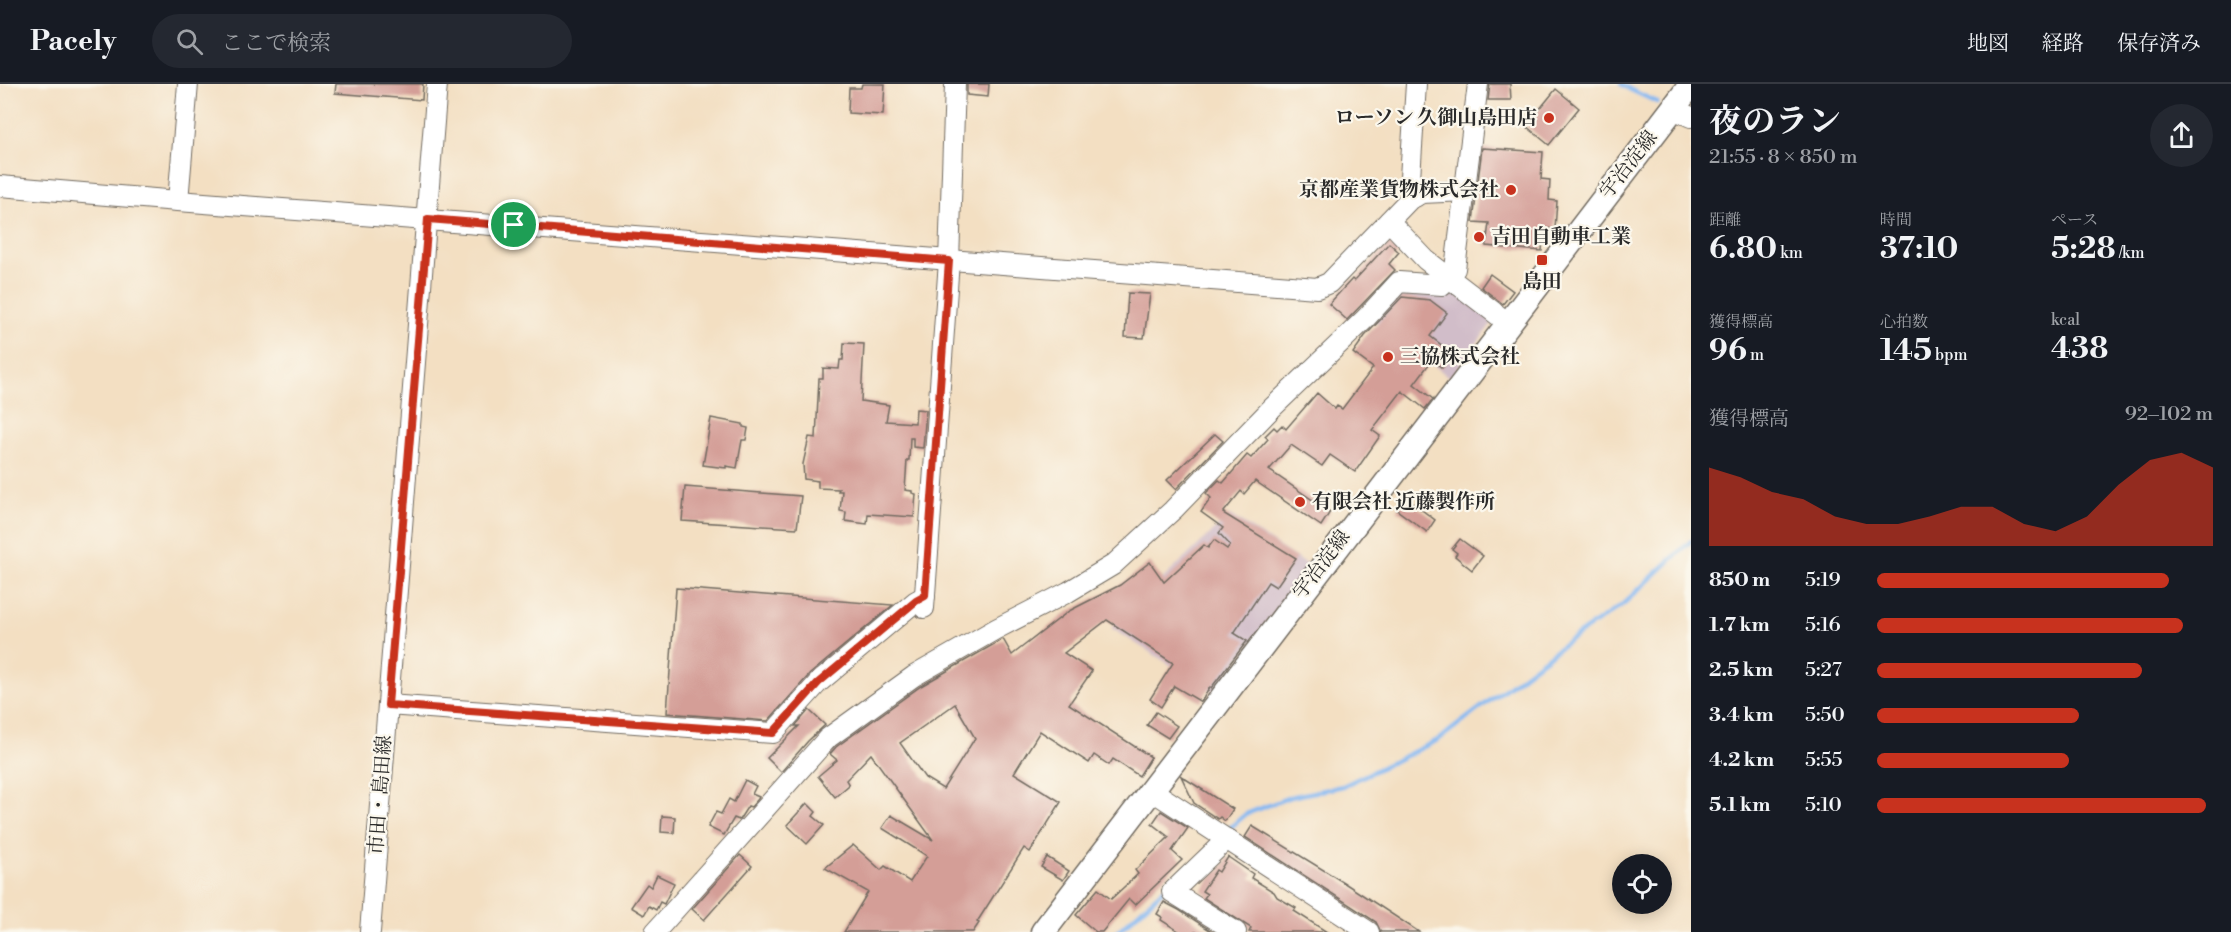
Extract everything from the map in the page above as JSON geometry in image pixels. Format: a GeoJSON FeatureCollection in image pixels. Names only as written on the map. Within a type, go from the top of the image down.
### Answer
{"type":"FeatureCollection","features":[{"type":"Feature","properties":{"kind":"main road","name":"宇治淀線"},"geometry":{"type":"LineString","coordinates":[[1043,932],[1508,322],[1682,113],[1691,85]]}},
{"type":"Feature","properties":{"kind":"street"},"geometry":{"type":"LineString","coordinates":[[178,201],[188,84]]}},
{"type":"Feature","properties":{"kind":"street","name":"市田・島田線"},"geometry":{"type":"LineString","coordinates":[[370,932],[437,84]]}},
{"type":"Feature","properties":{"kind":"street"},"geometry":{"type":"LineString","coordinates":[[388,705],[773,733],[818,683],[916,601],[925,603],[949,261],[955,84]]}},
{"type":"Feature","properties":{"kind":"street"},"geometry":{"type":"LineString","coordinates":[[1415,197],[1410,178],[1416,84]]}},
{"type":"Feature","properties":{"kind":"street"},"geometry":{"type":"LineString","coordinates":[[655,932],[828,738],[914,676],[1113,565],[1173,510],[1399,282],[1442,285],[1455,270],[1478,84]]}},
{"type":"Feature","properties":{"kind":"street"},"geometry":{"type":"LineString","coordinates":[[0,186],[1317,288],[1329,283],[1410,200],[1422,193],[1466,191]]}},
{"type":"Feature","properties":{"kind":"street"},"geometry":{"type":"LineString","coordinates":[[1389,221],[1426,260],[1508,322]]}},
{"type":"Feature","properties":{"kind":"street"},"geometry":{"type":"LineString","coordinates":[[1151,790],[1369,932]]}},
{"type":"Feature","properties":{"kind":"street"},"geometry":{"type":"LineString","coordinates":[[1227,839],[1172,891],[1236,932]]}},
{"type":"Feature","properties":{"kind":"shaded area"},"geometry":{"type":"Polygon","coordinates":[[[1397,290],[1457,292],[1493,322],[1450,378],[1373,319],[1397,290]]]}},
{"type":"Feature","properties":{"kind":"shaded area"},"geometry":{"type":"Polygon","coordinates":[[[1230,515],[1309,566],[1214,692],[1111,628],[1230,515]]]}},
{"type":"Feature","properties":{"kind":"building"},"geometry":{"type":"Polygon","coordinates":[[[336,84],[423,84],[422,100],[335,93],[336,84]]]}},
{"type":"Feature","properties":{"kind":"building"},"geometry":{"type":"Polygon","coordinates":[[[862,84],[885,84],[883,115],[848,113],[849,88],[861,88],[862,84]]]}},
{"type":"Feature","properties":{"kind":"building"},"geometry":{"type":"Polygon","coordinates":[[[967,84],[989,84],[988,97],[967,95],[967,84]]]}},
{"type":"Feature","properties":{"kind":"building"},"geometry":{"type":"Polygon","coordinates":[[[1490,84],[1510,84],[1511,100],[1488,100],[1490,84]]]}},
{"type":"Feature","properties":{"kind":"building"},"geometry":{"type":"Polygon","coordinates":[[[1556,89],[1579,108],[1549,145],[1526,126],[1556,89]]]}},
{"type":"Feature","properties":{"kind":"building","name":"京都産業貨物株式会社"},"geometry":{"type":"Polygon","coordinates":[[[1482,148],[1543,152],[1541,179],[1550,180],[1549,200],[1557,201],[1555,229],[1544,228],[1542,251],[1486,246],[1489,223],[1473,222],[1482,148]]]}},
{"type":"Feature","properties":{"kind":"building"},"geometry":{"type":"Polygon","coordinates":[[[1389,243],[1399,252],[1389,264],[1395,270],[1347,320],[1329,304],[1389,243]]]}},
{"type":"Feature","properties":{"kind":"building"},"geometry":{"type":"Polygon","coordinates":[[[1490,274],[1513,291],[1503,304],[1481,287],[1490,274]]]}},
{"type":"Feature","properties":{"kind":"building"},"geometry":{"type":"Polygon","coordinates":[[[1128,293],[1150,294],[1144,338],[1125,337],[1128,293]]]}},
{"type":"Feature","properties":{"kind":"building"},"geometry":{"type":"Polygon","coordinates":[[[1402,297],[1430,300],[1447,313],[1430,336],[1453,354],[1442,368],[1432,360],[1414,384],[1433,399],[1425,409],[1402,391],[1372,430],[1380,436],[1355,472],[1330,455],[1322,466],[1291,445],[1269,470],[1330,512],[1321,526],[1255,481],[1244,494],[1241,491],[1223,513],[1296,558],[1276,587],[1268,582],[1234,633],[1247,641],[1210,687],[1201,702],[1174,686],[1161,707],[1150,699],[1173,663],[1107,620],[1064,653],[1092,671],[1069,704],[1151,757],[1139,776],[1113,759],[1109,765],[1094,755],[1089,763],[1040,731],[1014,773],[1061,802],[1030,852],[1024,848],[973,932],[844,932],[868,892],[825,868],[853,845],[881,870],[885,866],[910,882],[927,856],[882,828],[891,815],[933,840],[871,754],[846,780],[849,785],[835,797],[818,776],[837,760],[830,754],[836,747],[921,686],[1003,639],[1012,655],[1069,611],[1120,585],[1150,562],[1164,582],[1204,545],[1208,548],[1214,540],[1227,549],[1230,545],[1219,533],[1223,528],[1201,512],[1211,498],[1206,493],[1219,480],[1223,483],[1247,455],[1251,458],[1268,439],[1265,436],[1274,427],[1277,430],[1282,425],[1286,429],[1317,393],[1335,409],[1337,406],[1342,409],[1373,368],[1353,353],[1365,336],[1402,297]],[[955,704],[900,743],[925,778],[943,789],[975,738],[955,704]]]}},
{"type":"Feature","properties":{"kind":"building"},"geometry":{"type":"Polygon","coordinates":[[[844,343],[864,344],[861,401],[889,405],[886,421],[915,423],[916,409],[926,410],[923,448],[913,447],[913,438],[910,438],[909,460],[907,460],[905,490],[916,494],[914,517],[868,514],[867,524],[845,521],[846,512],[840,511],[842,491],[818,488],[818,481],[804,479],[803,464],[809,437],[816,438],[819,378],[823,378],[823,368],[839,369],[840,360],[843,360],[844,343]]]}},
{"type":"Feature","properties":{"kind":"building"},"geometry":{"type":"Polygon","coordinates":[[[711,418],[743,424],[743,427],[748,428],[746,440],[742,440],[737,468],[703,465],[711,418]]]}},
{"type":"Feature","properties":{"kind":"building"},"geometry":{"type":"Polygon","coordinates":[[[1215,434],[1223,441],[1176,489],[1167,480],[1215,434]]]}},
{"type":"Feature","properties":{"kind":"building"},"geometry":{"type":"Polygon","coordinates":[[[685,487],[801,496],[797,528],[682,521],[685,487]]]}},
{"type":"Feature","properties":{"kind":"building"},"geometry":{"type":"Polygon","coordinates":[[[1406,498],[1435,520],[1427,532],[1397,510],[1406,498]]]}},
{"type":"Feature","properties":{"kind":"building"},"geometry":{"type":"Polygon","coordinates":[[[1460,539],[1483,556],[1472,570],[1455,556],[1457,553],[1452,549],[1460,539]]]}},
{"type":"Feature","properties":{"kind":"building"},"geometry":{"type":"Polygon","coordinates":[[[676,588],[893,605],[810,674],[768,721],[667,713],[676,588]]]}},
{"type":"Feature","properties":{"kind":"building"},"geometry":{"type":"Polygon","coordinates":[[[809,710],[825,725],[781,772],[767,758],[799,726],[795,726],[809,710]]]}},
{"type":"Feature","properties":{"kind":"building"},"geometry":{"type":"Polygon","coordinates":[[[1156,712],[1177,726],[1168,738],[1147,725],[1156,712]]]}},
{"type":"Feature","properties":{"kind":"building"},"geometry":{"type":"Polygon","coordinates":[[[1181,776],[1233,809],[1225,821],[1194,803],[1181,776]]]}},
{"type":"Feature","properties":{"kind":"building"},"geometry":{"type":"Polygon","coordinates":[[[745,780],[756,786],[752,794],[759,797],[758,799],[751,807],[748,806],[739,820],[734,818],[724,835],[708,827],[716,812],[721,814],[729,799],[734,802],[745,780]]]}},
{"type":"Feature","properties":{"kind":"building"},"geometry":{"type":"Polygon","coordinates":[[[807,803],[816,812],[813,816],[824,825],[807,844],[787,825],[807,803]]]}},
{"type":"Feature","properties":{"kind":"building"},"geometry":{"type":"Polygon","coordinates":[[[1161,811],[1188,828],[1172,851],[1182,860],[1135,905],[1129,899],[1102,932],[1096,932],[1076,915],[1098,889],[1111,899],[1138,874],[1135,870],[1169,837],[1152,824],[1161,811]]]}},
{"type":"Feature","properties":{"kind":"building"},"geometry":{"type":"Polygon","coordinates":[[[662,816],[675,817],[674,833],[661,832],[662,816]]]}},
{"type":"Feature","properties":{"kind":"building"},"geometry":{"type":"Polygon","coordinates":[[[1252,826],[1419,932],[1381,932],[1376,922],[1245,837],[1252,826]]]}},
{"type":"Feature","properties":{"kind":"building"},"geometry":{"type":"Polygon","coordinates":[[[740,855],[752,866],[704,920],[692,909],[740,855]]]}},
{"type":"Feature","properties":{"kind":"building"},"geometry":{"type":"Polygon","coordinates":[[[1047,857],[1069,871],[1063,880],[1041,867],[1047,857]]]}},
{"type":"Feature","properties":{"kind":"building"},"geometry":{"type":"Polygon","coordinates":[[[1228,857],[1253,874],[1251,878],[1296,908],[1294,911],[1327,932],[1249,932],[1251,928],[1204,898],[1207,894],[1202,891],[1216,870],[1219,872],[1228,857]]]}},
{"type":"Feature","properties":{"kind":"building"},"geometry":{"type":"Polygon","coordinates":[[[657,875],[674,883],[664,904],[660,902],[656,910],[649,906],[644,915],[631,907],[647,884],[651,887],[657,875]]]}},
{"type":"Feature","properties":{"kind":"building"},"geometry":{"type":"Polygon","coordinates":[[[1164,902],[1213,932],[1180,932],[1161,920],[1162,917],[1157,914],[1164,902]]]}},
{"type":"Feature","properties":{"kind":"waterway"},"geometry":{"type":"LineString","coordinates":[[1621,84],[1657,102]]}},
{"type":"Feature","properties":{"kind":"waterway"},"geometry":{"type":"LineString","coordinates":[[1224,833],[1246,814],[1290,797],[1343,786],[1438,740],[1567,642],[1622,605],[1691,541]]}},
{"type":"Feature","properties":{"kind":"waterway"},"geometry":{"type":"LineString","coordinates":[[1117,932],[1165,888]]}},
{"type":"Feature","properties":{"kind":"place","name":"ローソン 久御山島田店"},"geometry":{"type":"Point","coordinates":[1549,118]}},
{"type":"Feature","properties":{"kind":"place","name":"京都産業貨物株式会社"},"geometry":{"type":"Point","coordinates":[1511,190]}},
{"type":"Feature","properties":{"kind":"place","name":"吉田自動車工業"},"geometry":{"type":"Point","coordinates":[1479,237]}},
{"type":"Feature","properties":{"kind":"place","name":"島田"},"geometry":{"type":"Point","coordinates":[1542,260]}},
{"type":"Feature","properties":{"kind":"place","name":"三協株式会社"},"geometry":{"type":"Point","coordinates":[1388,357]}},
{"type":"Feature","properties":{"kind":"place","name":"有限会社 近藤製作所"},"geometry":{"type":"Point","coordinates":[1300,502]}},
{"type":"Feature","properties":{"kind":"route"},"geometry":{"type":"LineString","coordinates":[[428,219],[514,225],[949,261],[925,596],[818,683],[773,733],[388,705],[428,219]]}}]}
